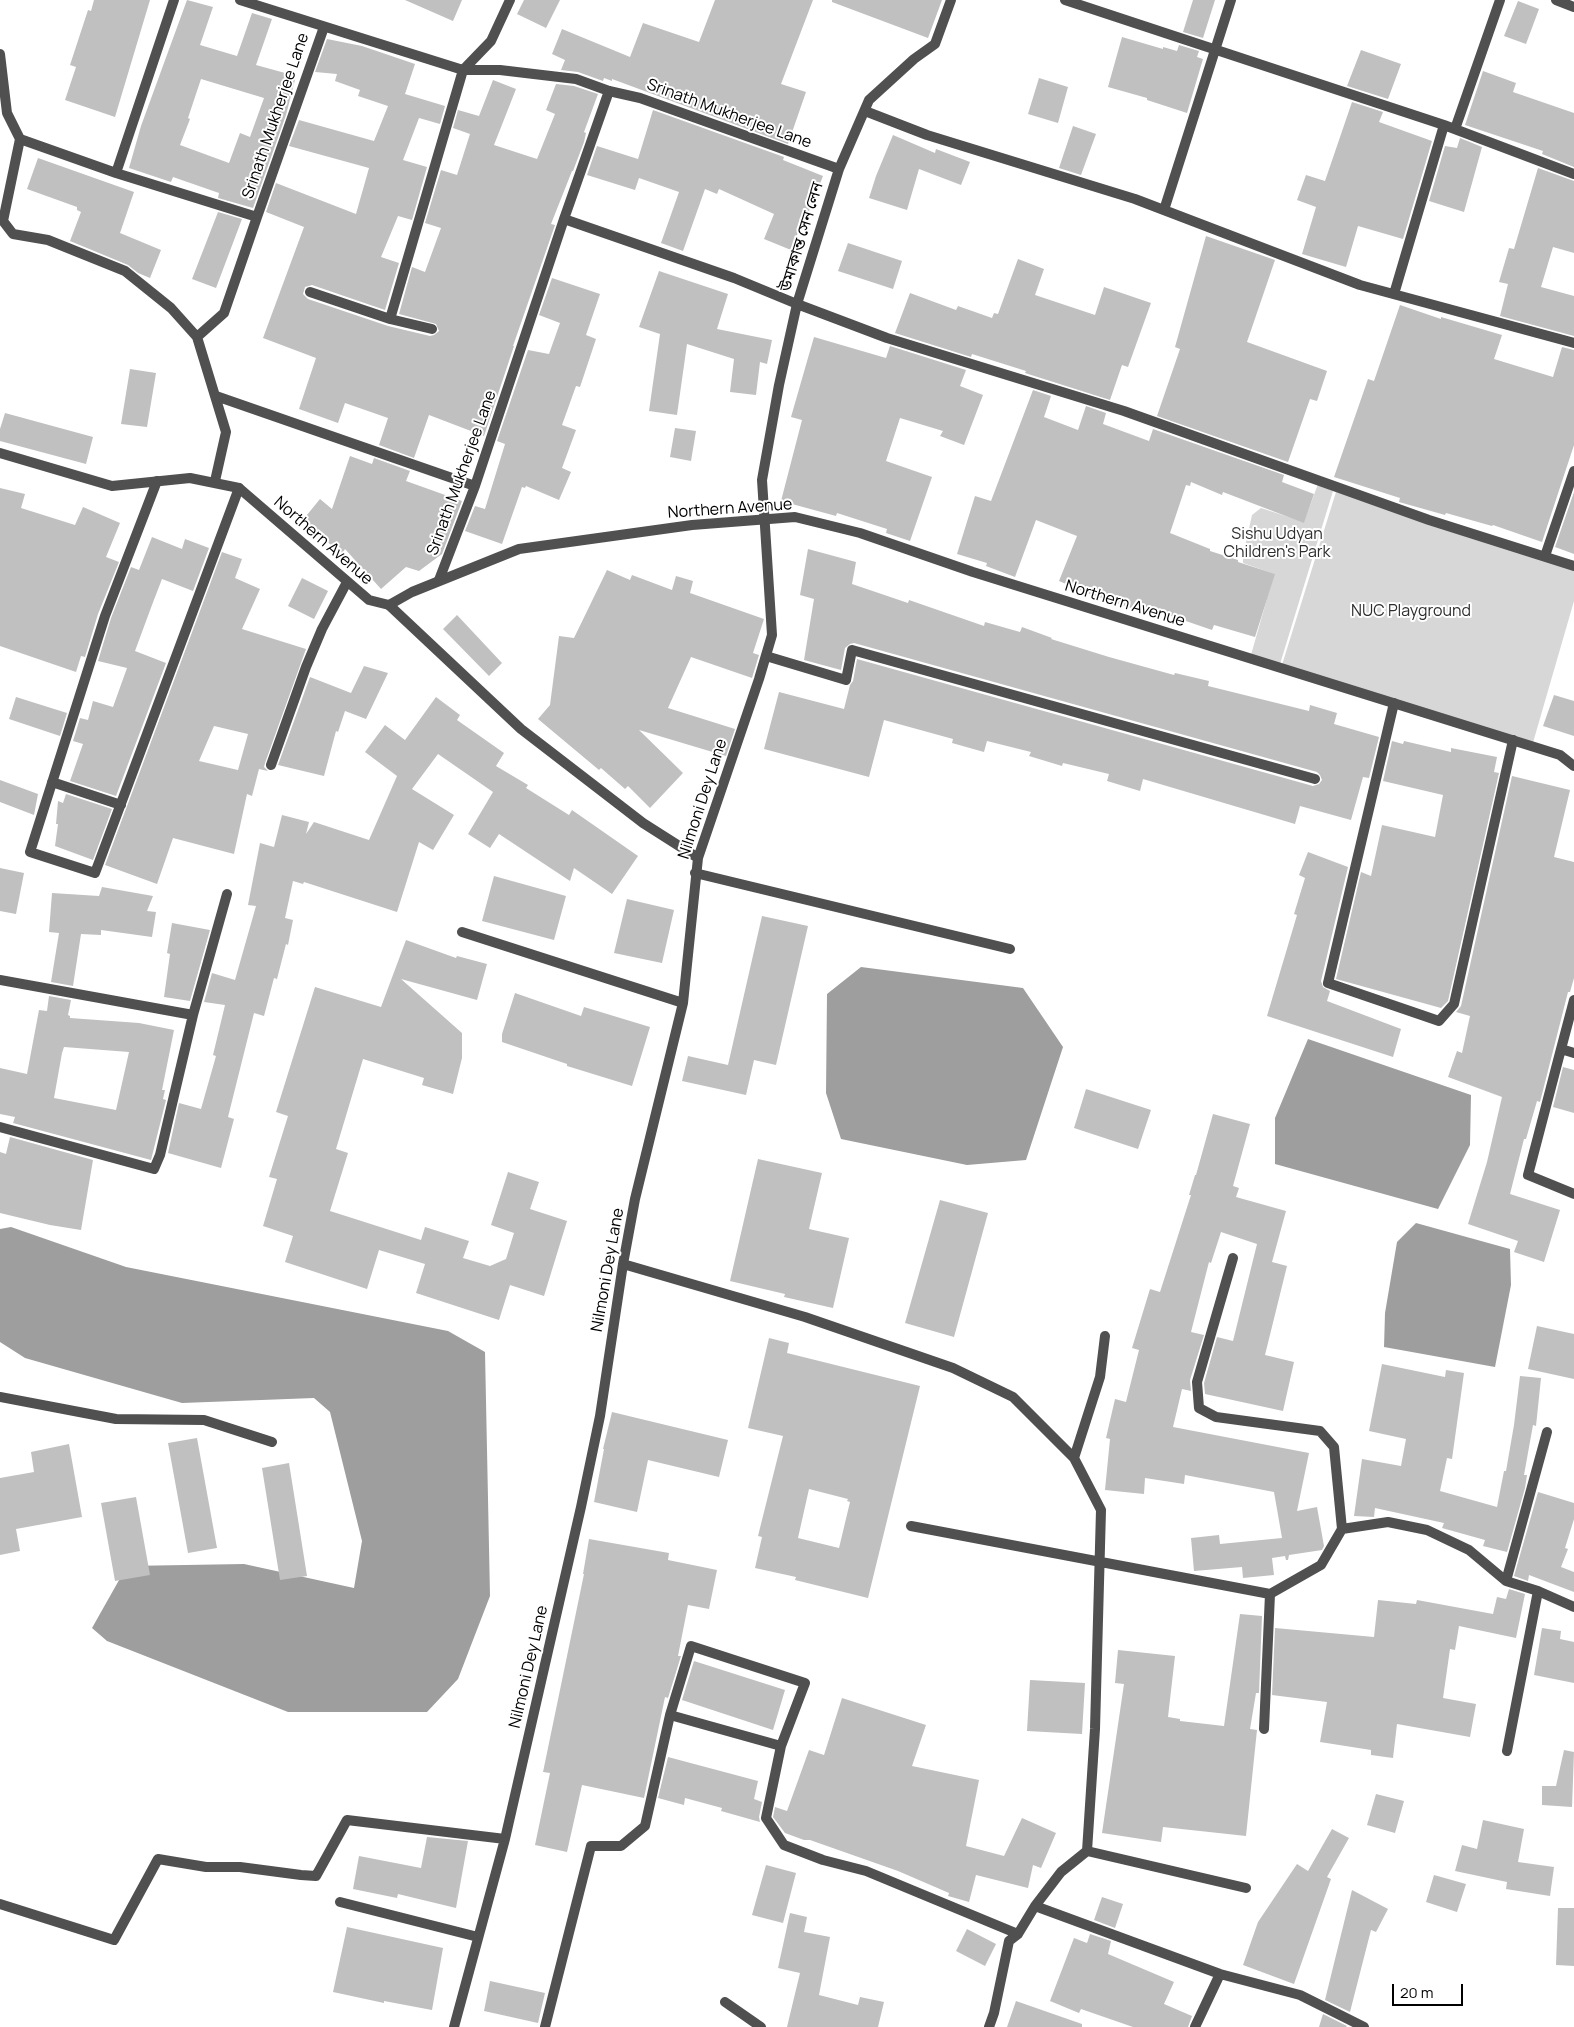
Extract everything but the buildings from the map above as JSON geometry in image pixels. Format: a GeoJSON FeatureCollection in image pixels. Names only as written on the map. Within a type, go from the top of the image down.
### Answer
{"type":"FeatureCollection","features":[{"type":"Feature","properties":{"kind":"street"},"geometry":{"type":"LineString","coordinates":[[116,173],[174,0]]}},
{"type":"Feature","properties":{"kind":"street","name":"Srinath Mukherjee Lane"},"geometry":{"type":"LineString","coordinates":[[240,0],[463,70],[500,70],[576,79],[608,91],[640,98],[839,170]]}},
{"type":"Feature","properties":{"kind":"street"},"geometry":{"type":"LineString","coordinates":[[390,319],[463,70],[491,41],[510,0]]}},
{"type":"Feature","properties":{"kind":"street","name":"উমাকান্ত সেন লেন"},"geometry":{"type":"LineString","coordinates":[[766,519],[762,480],[778,385],[797,304],[839,170],[869,100],[914,58],[935,44],[952,0]]}},
{"type":"Feature","properties":{"kind":"street"},"geometry":{"type":"LineString","coordinates":[[1065,0],[1444,125],[1574,174]]}},
{"type":"Feature","properties":{"kind":"street"},"geometry":{"type":"LineString","coordinates":[[1164,210],[1232,0]]}},
{"type":"Feature","properties":{"kind":"street"},"geometry":{"type":"LineString","coordinates":[[1455,129],[1500,0]]}},
{"type":"Feature","properties":{"kind":"street"},"geometry":{"type":"LineString","coordinates":[[1556,0],[1574,7]]}},
{"type":"Feature","properties":{"kind":"street","name":"Srinath Mukherjee Lane"},"geometry":{"type":"LineString","coordinates":[[20,139],[116,173],[257,217],[324,27]]}},
{"type":"Feature","properties":{"kind":"street"},"geometry":{"type":"LineString","coordinates":[[0,54],[7,113],[20,139],[3,221],[13,234],[48,240],[125,271],[171,308],[197,337],[226,432],[214,481]]}},
{"type":"Feature","properties":{"kind":"street","name":"Srinath Mukherjee Lane"},"geometry":{"type":"LineString","coordinates":[[439,580],[476,486],[608,91]]}},
{"type":"Feature","properties":{"kind":"street"},"geometry":{"type":"LineString","coordinates":[[865,111],[927,135],[1135,199],[1360,285],[1574,343]]}},
{"type":"Feature","properties":{"kind":"street"},"geometry":{"type":"LineString","coordinates":[[1394,294],[1444,125]]}},
{"type":"Feature","properties":{"kind":"street"},"geometry":{"type":"LineString","coordinates":[[197,337],[224,313],[257,217]]}},
{"type":"Feature","properties":{"kind":"street"},"geometry":{"type":"LineString","coordinates":[[564,219],[734,278],[887,338],[1124,411],[1429,520],[1574,566]]}},
{"type":"Feature","properties":{"kind":"street"},"geometry":{"type":"LineString","coordinates":[[310,292],[390,319],[432,330]]}},
{"type":"Feature","properties":{"kind":"street"},"geometry":{"type":"LineString","coordinates":[[216,396],[476,486]]}},
{"type":"Feature","properties":{"kind":"street","name":"Northern Avenue"},"geometry":{"type":"LineString","coordinates":[[0,453],[112,486],[190,478],[214,481],[239,488],[369,600],[389,605],[439,580],[519,548],[692,525],[795,517],[860,533],[973,572],[1560,755],[1574,766]]}},
{"type":"Feature","properties":{"kind":"street"},"geometry":{"type":"LineString","coordinates":[[1545,556],[1574,471]]}},
{"type":"Feature","properties":{"kind":"street"},"geometry":{"type":"LineString","coordinates":[[157,481],[105,616],[30,852],[95,873],[239,488]]}},
{"type":"Feature","properties":{"kind":"street","name":"Nilmoni Dey Lane"},"geometry":{"type":"LineString","coordinates":[[454,2027],[505,1839],[600,1416],[635,1198],[660,1105],[683,1004],[698,858],[772,635],[766,519]]}},
{"type":"Feature","properties":{"kind":"street"},"geometry":{"type":"LineString","coordinates":[[271,765],[306,666],[322,628],[347,582]]}},
{"type":"Feature","properties":{"kind":"street"},"geometry":{"type":"LineString","coordinates":[[389,605],[521,729],[643,823],[698,858]]}},
{"type":"Feature","properties":{"kind":"street"},"geometry":{"type":"LineString","coordinates":[[766,656],[846,680],[852,650],[1315,779]]}},
{"type":"Feature","properties":{"kind":"street"},"geometry":{"type":"LineString","coordinates":[[1394,703],[1328,983],[1439,1021],[1454,1004],[1513,740]]}},
{"type":"Feature","properties":{"kind":"street"},"geometry":{"type":"LineString","coordinates":[[52,782],[121,805]]}},
{"type":"Feature","properties":{"kind":"street"},"geometry":{"type":"LineString","coordinates":[[695,873],[1010,949]]}},
{"type":"Feature","properties":{"kind":"street"},"geometry":{"type":"LineString","coordinates":[[0,1127],[154,1169],[160,1156],[193,1015],[227,894]]}},
{"type":"Feature","properties":{"kind":"street"},"geometry":{"type":"LineString","coordinates":[[462,932],[683,1004]]}},
{"type":"Feature","properties":{"kind":"street"},"geometry":{"type":"LineString","coordinates":[[0,980],[193,1015]]}},
{"type":"Feature","properties":{"kind":"street"},"geometry":{"type":"LineString","coordinates":[[1574,1000],[1528,1175],[1574,1194]]}},
{"type":"Feature","properties":{"kind":"street"},"geometry":{"type":"LineString","coordinates":[[1561,1049],[1574,1053]]}},
{"type":"Feature","properties":{"kind":"street"},"geometry":{"type":"LineString","coordinates":[[911,1526],[1270,1594],[1321,1565],[1342,1529],[1334,1448],[1320,1430],[1216,1418],[1199,1408],[1198,1382],[1234,1258]]}},
{"type":"Feature","properties":{"kind":"street"},"geometry":{"type":"LineString","coordinates":[[623,1264],[805,1317],[953,1368],[1013,1397],[1074,1458],[1100,1510],[1095,1729],[1087,1851],[1061,1872],[1035,1906],[1018,1934],[1009,1941],[994,2013],[989,2027]]}},
{"type":"Feature","properties":{"kind":"street"},"geometry":{"type":"LineString","coordinates":[[1074,1458],[1100,1378],[1105,1336]]}},
{"type":"Feature","properties":{"kind":"street"},"geometry":{"type":"LineString","coordinates":[[0,1397],[116,1419],[204,1420],[272,1442]]}},
{"type":"Feature","properties":{"kind":"street"},"geometry":{"type":"LineString","coordinates":[[1506,1581],[1547,1432]]}},
{"type":"Feature","properties":{"kind":"street"},"geometry":{"type":"LineString","coordinates":[[1342,1529],[1388,1522],[1427,1530],[1469,1550],[1506,1581],[1538,1590],[1574,1608]]}},
{"type":"Feature","properties":{"kind":"street"},"geometry":{"type":"LineString","coordinates":[[1507,1751],[1538,1590]]}},
{"type":"Feature","properties":{"kind":"street"},"geometry":{"type":"LineString","coordinates":[[1264,1729],[1270,1594]]}},
{"type":"Feature","properties":{"kind":"street"},"geometry":{"type":"LineString","coordinates":[[546,2027],[591,1846],[621,1846],[645,1826],[670,1715],[691,1646],[806,1683],[781,1746],[766,1818],[784,1845],[823,1860],[866,1871],[1018,1934]]}},
{"type":"Feature","properties":{"kind":"street"},"geometry":{"type":"LineString","coordinates":[[670,1715],[781,1746]]}},
{"type":"Feature","properties":{"kind":"street"},"geometry":{"type":"LineString","coordinates":[[0,1904],[114,1940],[158,1859],[206,1867],[240,1867],[301,1876],[316,1876],[347,1820],[505,1839]]}},
{"type":"Feature","properties":{"kind":"street"},"geometry":{"type":"LineString","coordinates":[[1087,1851],[1246,1888]]}},
{"type":"Feature","properties":{"kind":"street"},"geometry":{"type":"LineString","coordinates":[[340,1902],[478,1937]]}},
{"type":"Feature","properties":{"kind":"street"},"geometry":{"type":"LineString","coordinates":[[1035,1906],[1220,1974],[1300,1995],[1364,2027]]}},
{"type":"Feature","properties":{"kind":"street"},"geometry":{"type":"LineString","coordinates":[[1195,2027],[1220,1974]]}},
{"type":"Feature","properties":{"kind":"street"},"geometry":{"type":"LineString","coordinates":[[725,2002],[761,2027]]}},
{"type":"Feature","properties":{"kind":"green space","name":"Sishu Udyan Children's Park"},"geometry":{"type":"Polygon","coordinates":[[[1318,484],[1333,491],[1280,664],[1251,655],[1274,574],[1243,563],[1243,555],[1252,515],[1261,508],[1304,522],[1318,484]]]}},
{"type":"Feature","properties":{"kind":"green space","name":"NUC Playground"},"geometry":{"type":"Polygon","coordinates":[[[1336,492],[1574,566],[1574,601],[1532,746],[1281,668],[1336,492]]]}},
{"type":"Feature","properties":{"kind":"shaded area"},"geometry":{"type":"Polygon","coordinates":[[[861,967],[1023,988],[1063,1047],[1026,1160],[967,1165],[841,1139],[826,1093],[827,994],[861,967]]]}},
{"type":"Feature","properties":{"kind":"shaded area"},"geometry":{"type":"Polygon","coordinates":[[[1308,1039],[1471,1095],[1470,1145],[1438,1209],[1275,1164],[1275,1118],[1308,1039]]]}},
{"type":"Feature","properties":{"kind":"shaded area"},"geometry":{"type":"Polygon","coordinates":[[[1416,1223],[1510,1249],[1511,1285],[1495,1367],[1384,1347],[1385,1313],[1397,1242],[1416,1223]]]}},
{"type":"Feature","properties":{"kind":"shaded area"},"geometry":{"type":"Polygon","coordinates":[[[11,1227],[126,1267],[448,1331],[485,1352],[490,1596],[458,1679],[427,1712],[288,1712],[107,1641],[92,1628],[127,1566],[244,1564],[354,1588],[362,1541],[330,1412],[314,1398],[182,1403],[25,1358],[0,1342],[0,1229],[11,1227]]]}}]}
